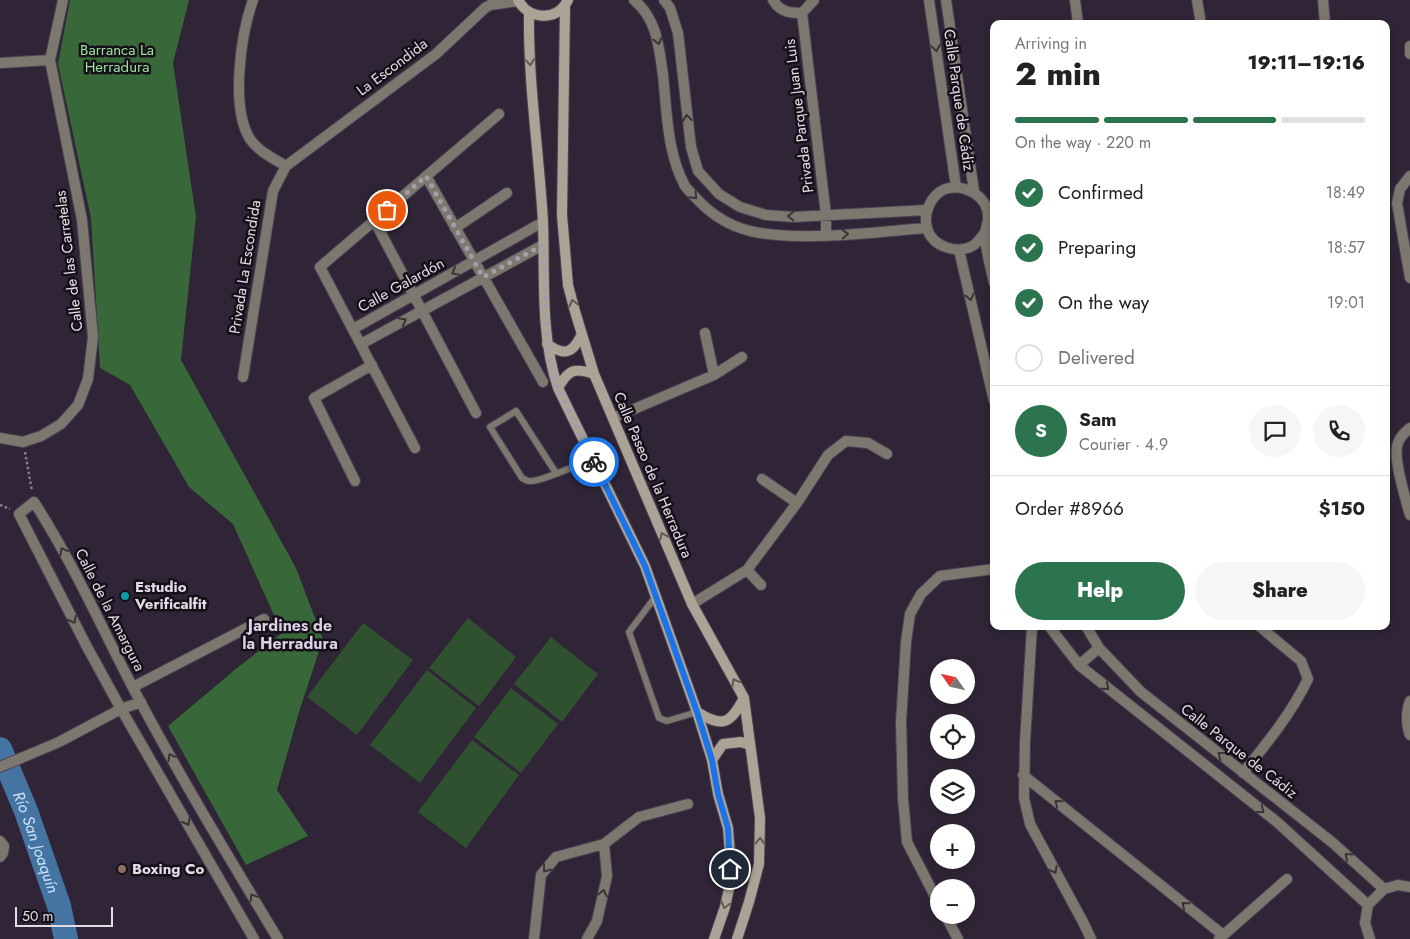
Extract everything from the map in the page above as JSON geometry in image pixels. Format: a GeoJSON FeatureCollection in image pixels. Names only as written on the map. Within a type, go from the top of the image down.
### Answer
{"type":"FeatureCollection","features":[{"type":"Feature","properties":{"kind":"main road"},"geometry":{"type":"LineString","coordinates":[[518,0],[522,8],[529,13],[541,17],[554,15],[567,3]]}},
{"type":"Feature","properties":{"kind":"main road","name":"Calle Paseo de la Herradura"},"geometry":{"type":"LineString","coordinates":[[567,3],[562,215],[568,285],[594,374],[692,604],[744,698],[760,818],[759,864],[738,939]]}},
{"type":"Feature","properties":{"kind":"main road"},"geometry":{"type":"LineString","coordinates":[[529,13],[528,45],[543,222],[547,344],[550,366],[558,388],[645,566],[712,760],[718,794],[728,828],[730,854],[730,884],[725,907],[714,939]]}},
{"type":"Feature","properties":{"kind":"main road"},"geometry":{"type":"LineString","coordinates":[[547,344],[562,352],[571,351],[582,336]]}},
{"type":"Feature","properties":{"kind":"main road"},"geometry":{"type":"LineString","coordinates":[[558,388],[563,378],[570,372],[578,370],[594,374]]}},
{"type":"Feature","properties":{"kind":"main road"},"geometry":{"type":"LineString","coordinates":[[697,712],[711,721],[728,720],[744,698]]}},
{"type":"Feature","properties":{"kind":"main road"},"geometry":{"type":"LineString","coordinates":[[712,760],[723,744],[740,742],[750,746]]}},
{"type":"Feature","properties":{"kind":"street","name":"Calle de las Carretelas"},"geometry":{"type":"LineString","coordinates":[[3,439],[23,442],[41,436],[60,424],[78,405],[88,379],[93,337],[82,220],[50,60],[63,0]]}},
{"type":"Feature","properties":{"kind":"street"},"geometry":{"type":"LineString","coordinates":[[253,0],[248,12],[240,60],[239,93],[242,124],[250,140],[264,152],[286,166]]}},
{"type":"Feature","properties":{"kind":"street","name":"La Escondida"},"geometry":{"type":"LineString","coordinates":[[286,166],[436,54],[485,8],[490,5],[518,0]]}},
{"type":"Feature","properties":{"kind":"street"},"geometry":{"type":"LineString","coordinates":[[664,0],[670,8],[678,33],[691,148],[698,172],[719,194],[740,207],[766,215],[794,216],[927,210]]}},
{"type":"Feature","properties":{"kind":"street"},"geometry":{"type":"LineString","coordinates":[[773,0],[778,8],[785,12],[802,13],[814,0]]}},
{"type":"Feature","properties":{"kind":"street","name":"Calle Parque de Cádiz"},"geometry":{"type":"LineString","coordinates":[[929,0],[956,187],[974,191]]}},
{"type":"Feature","properties":{"kind":"street","name":"Calle Parque de Cádiz"},"geometry":{"type":"LineString","coordinates":[[946,0],[974,191],[984,203],[988,218],[984,234],[990,263]]}},
{"type":"Feature","properties":{"kind":"street"},"geometry":{"type":"LineString","coordinates":[[1075,0],[1078,20]]}},
{"type":"Feature","properties":{"kind":"street"},"geometry":{"type":"LineString","coordinates":[[1197,0],[1200,20]]}},
{"type":"Feature","properties":{"kind":"street"},"geometry":{"type":"LineString","coordinates":[[1323,0],[1325,20]]}},
{"type":"Feature","properties":{"kind":"street"},"geometry":{"type":"LineString","coordinates":[[640,2],[651,20],[659,41],[672,152],[686,187],[709,212],[732,225],[760,233],[826,235],[927,228]]}},
{"type":"Feature","properties":{"kind":"street","name":"Privada Parque Juan Luis"},"geometry":{"type":"LineString","coordinates":[[802,13],[826,215],[826,235]]}},
{"type":"Feature","properties":{"kind":"street"},"geometry":{"type":"LineString","coordinates":[[1410,46],[1410,54]]}},
{"type":"Feature","properties":{"kind":"street"},"geometry":{"type":"LineString","coordinates":[[0,63],[50,60]]}},
{"type":"Feature","properties":{"kind":"street"},"geometry":{"type":"LineString","coordinates":[[415,448],[320,267],[500,114]]}},
{"type":"Feature","properties":{"kind":"street","name":"Privada La Escondida"},"geometry":{"type":"LineString","coordinates":[[243,377],[273,191],[286,166]]}},
{"type":"Feature","properties":{"kind":"street"},"geometry":{"type":"LineString","coordinates":[[426,176],[542,382]]}},
{"type":"Feature","properties":{"kind":"street"},"geometry":{"type":"LineString","coordinates":[[1410,176],[1400,190],[1396,203],[1410,278]]}},
{"type":"Feature","properties":{"kind":"street"},"geometry":{"type":"LineString","coordinates":[[956,187],[943,190],[933,198],[927,210],[927,228],[934,240],[945,248],[959,250],[974,245],[984,234]]}},
{"type":"Feature","properties":{"kind":"street"},"geometry":{"type":"LineString","coordinates":[[455,228],[507,193]]}},
{"type":"Feature","properties":{"kind":"street"},"geometry":{"type":"LineString","coordinates":[[374,220],[476,413]]}},
{"type":"Feature","properties":{"kind":"street","name":"Calle Galardón"},"geometry":{"type":"LineString","coordinates":[[353,329],[543,222]]}},
{"type":"Feature","properties":{"kind":"street"},"geometry":{"type":"LineString","coordinates":[[361,344],[543,245]]}},
{"type":"Feature","properties":{"kind":"street"},"geometry":{"type":"LineString","coordinates":[[959,250],[990,385]]}},
{"type":"Feature","properties":{"kind":"street"},"geometry":{"type":"LineString","coordinates":[[705,333],[714,375]]}},
{"type":"Feature","properties":{"kind":"street"},"geometry":{"type":"LineString","coordinates":[[613,418],[714,375],[742,357]]}},
{"type":"Feature","properties":{"kind":"street"},"geometry":{"type":"LineString","coordinates":[[355,481],[314,398],[372,365]]}},
{"type":"Feature","properties":{"kind":"street"},"geometry":{"type":"LineString","coordinates":[[1410,428],[1403,434],[1397,444],[1396,457],[1410,515]]}},
{"type":"Feature","properties":{"kind":"street"},"geometry":{"type":"LineString","coordinates":[[692,604],[747,570],[797,503],[828,455],[846,441],[868,443],[887,454]]}},
{"type":"Feature","properties":{"kind":"street"},"geometry":{"type":"LineString","coordinates":[[762,480],[797,503]]}},
{"type":"Feature","properties":{"kind":"street"},"geometry":{"type":"LineString","coordinates":[[34,502],[19,514],[86,645],[254,939]]}},
{"type":"Feature","properties":{"kind":"street","name":"Calle de la Amargura"},"geometry":{"type":"LineString","coordinates":[[34,502],[51,528],[76,574],[133,687],[198,806],[278,939]]}},
{"type":"Feature","properties":{"kind":"street"},"geometry":{"type":"LineString","coordinates":[[747,570],[762,586]]}},
{"type":"Feature","properties":{"kind":"street"},"geometry":{"type":"LineString","coordinates":[[930,887],[907,842],[901,722],[910,614],[921,594],[940,576],[990,570]]}},
{"type":"Feature","properties":{"kind":"street"},"geometry":{"type":"LineString","coordinates":[[133,687],[264,619]]}},
{"type":"Feature","properties":{"kind":"street"},"geometry":{"type":"LineString","coordinates":[[1032,630],[1023,775],[1024,798],[1030,824],[1083,922],[1090,939]]}},
{"type":"Feature","properties":{"kind":"street"},"geometry":{"type":"LineString","coordinates":[[1052,630],[1079,665],[1277,822],[1368,905]]}},
{"type":"Feature","properties":{"kind":"street","name":"Calle Parque de Cádiz"},"geometry":{"type":"LineString","coordinates":[[1089,630],[1100,648],[1141,692],[1332,843],[1384,889]]}},
{"type":"Feature","properties":{"kind":"street"},"geometry":{"type":"LineString","coordinates":[[1243,773],[1278,729],[1298,700],[1308,679],[1301,661],[1265,630]]}},
{"type":"Feature","properties":{"kind":"street"},"geometry":{"type":"LineString","coordinates":[[1079,665],[1100,648]]}},
{"type":"Feature","properties":{"kind":"street"},"geometry":{"type":"LineString","coordinates":[[1410,701],[1408,707],[1408,729],[1410,735]]}},
{"type":"Feature","properties":{"kind":"street"},"geometry":{"type":"LineString","coordinates":[[0,767],[59,742],[122,709],[141,702]]}},
{"type":"Feature","properties":{"kind":"street"},"geometry":{"type":"LineString","coordinates":[[1023,775],[1221,937],[1287,879]]}},
{"type":"Feature","properties":{"kind":"street"},"geometry":{"type":"LineString","coordinates":[[534,939],[541,875],[556,857],[604,844],[639,817],[688,804]]}},
{"type":"Feature","properties":{"kind":"street"},"geometry":{"type":"LineString","coordinates":[[0,841],[4,846],[0,857]]}},
{"type":"Feature","properties":{"kind":"street"},"geometry":{"type":"LineString","coordinates":[[588,939],[597,921],[607,876],[604,844]]}},
{"type":"Feature","properties":{"kind":"street"},"geometry":{"type":"LineString","coordinates":[[1370,939],[1365,922],[1368,905],[1384,889],[1398,885],[1410,887]]}},
{"type":"Feature","properties":{"kind":"street"},"geometry":{"type":"LineString","coordinates":[[950,924],[958,939]]}},
{"type":"Feature","properties":{"kind":"lane"},"geometry":{"type":"LineString","coordinates":[[556,473],[516,411],[490,427],[522,478],[528,481],[534,481],[556,473],[592,459]]}},
{"type":"Feature","properties":{"kind":"lane"},"geometry":{"type":"LineString","coordinates":[[656,596],[629,632],[659,718],[667,721],[697,712]]}},
{"type":"Feature","properties":{"kind":"path"},"geometry":{"type":"LineString","coordinates":[[23,442],[34,502]]}},
{"type":"Feature","properties":{"kind":"green space","name":"Barranca La Herradura"},"geometry":{"type":"Polygon","coordinates":[[[70,0],[189,0],[173,63],[196,217],[181,360],[296,568],[323,639],[299,712],[277,790],[308,836],[246,865],[168,726],[282,633],[233,524],[189,487],[130,385],[100,368],[91,218],[58,64],[70,0]]]}},
{"type":"Feature","properties":{"kind":"green space"},"geometry":{"type":"Polygon","coordinates":[[[468,618],[516,657],[479,706],[429,668],[468,618]]]}},
{"type":"Feature","properties":{"kind":"green space"},"geometry":{"type":"Polygon","coordinates":[[[363,623],[413,660],[357,735],[307,697],[363,623]]]}},
{"type":"Feature","properties":{"kind":"green space"},"geometry":{"type":"Polygon","coordinates":[[[551,637],[598,674],[562,722],[514,684],[551,637]]]}},
{"type":"Feature","properties":{"kind":"green space"},"geometry":{"type":"Polygon","coordinates":[[[427,670],[476,708],[420,783],[370,745],[427,670]]]}},
{"type":"Feature","properties":{"kind":"green space"},"geometry":{"type":"Polygon","coordinates":[[[511,688],[558,724],[521,773],[474,737],[511,688]]]}},
{"type":"Feature","properties":{"kind":"green space"},"geometry":{"type":"Polygon","coordinates":[[[472,740],[519,775],[466,848],[418,812],[472,740]]]}},
{"type":"Feature","properties":{"kind":"waterway","name":"Río San Joaquín"},"geometry":{"type":"LineString","coordinates":[[0,749],[26,811],[59,906],[66,939]]}},
{"type":"Feature","properties":{"kind":"way so far"},"geometry":{"type":"LineString","coordinates":[[387,210],[426,176],[483,277],[543,245],[547,344],[550,366],[558,388],[594,462]]}},
{"type":"Feature","properties":{"kind":"place","name":"Estudio Verificalfit"},"geometry":{"type":"Point","coordinates":[125,596]}},
{"type":"Feature","properties":{"kind":"place","name":"Boxing Co"},"geometry":{"type":"Point","coordinates":[122,869]}},
{"type":"Feature","properties":{"kind":"district","name":"Jardines de la Herradura"},"geometry":{"type":"Point","coordinates":[290,634]}},
{"type":"Feature","properties":{"kind":"route"},"geometry":{"type":"LineString","coordinates":[[594,462],[645,566],[697,712],[712,760],[718,794],[722,802],[728,828],[730,869]]}}]}
